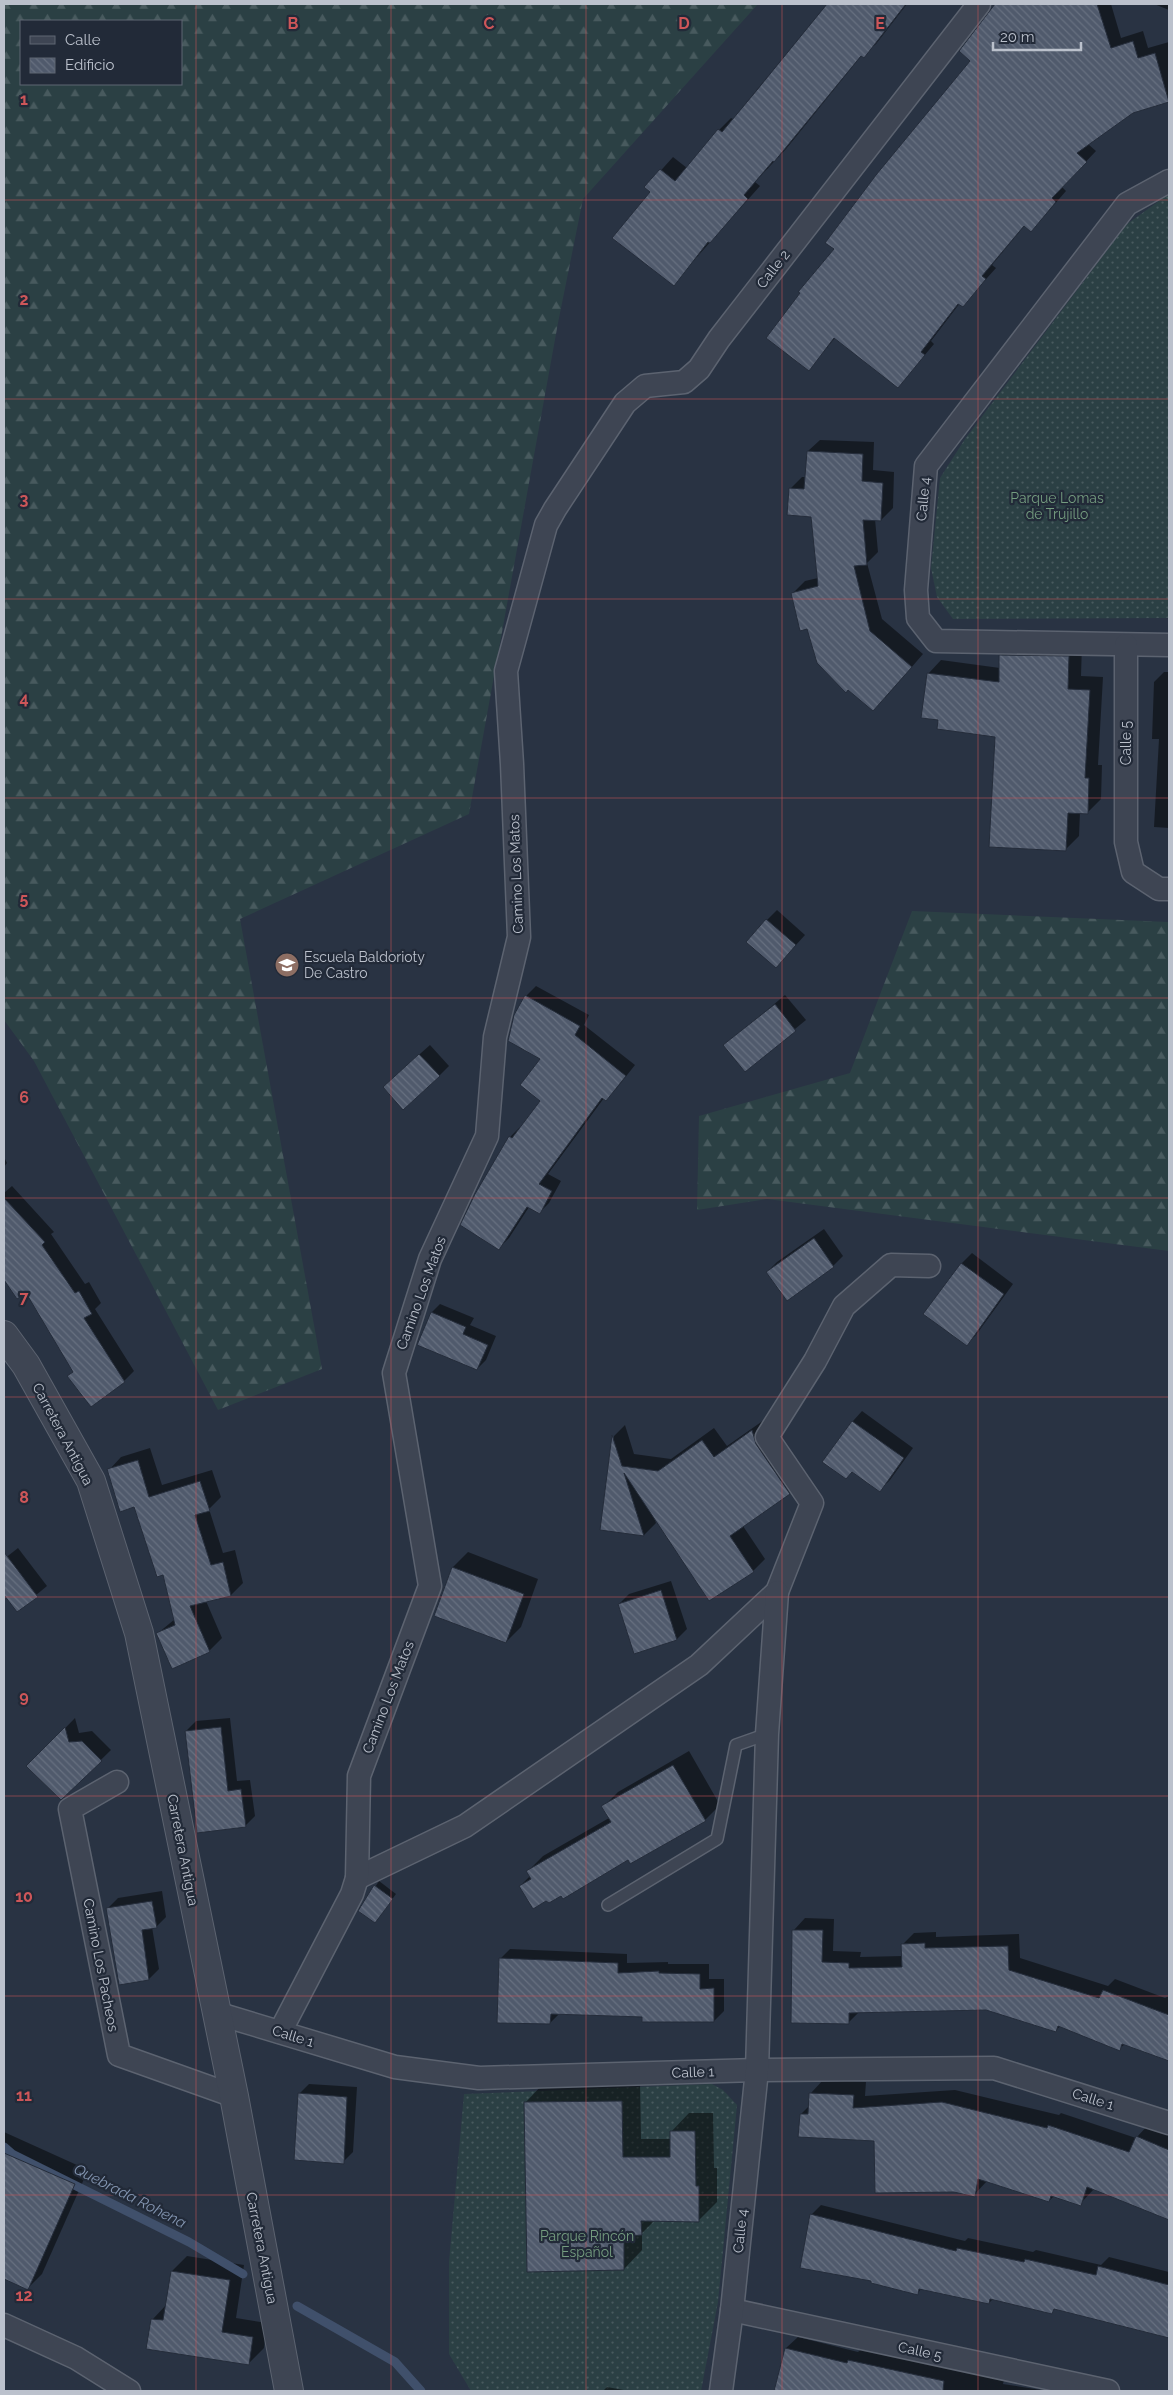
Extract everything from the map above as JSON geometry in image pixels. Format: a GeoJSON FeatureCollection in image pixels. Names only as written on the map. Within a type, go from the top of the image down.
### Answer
{"type":"FeatureCollection","features":[{"type":"Feature","properties":{"kind":"street","name":"Calle 2"},"geometry":{"type":"LineString","coordinates":[[555,508],[625,403],[645,386],[684,382],[699,369],[719,339],[979,4]]}},
{"type":"Feature","properties":{"kind":"street","name":"Calle 4"},"geometry":{"type":"LineString","coordinates":[[1169,181],[1127,204],[926,466],[916,590],[918,618],[936,641],[1169,645]]}},
{"type":"Feature","properties":{"kind":"street","name":"Camino Los Matos"},"geometry":{"type":"LineString","coordinates":[[280,2032],[352,1894],[357,1878],[359,1776],[430,1586],[394,1373],[430,1259],[487,1136],[494,1037],[519,937],[506,671],[546,525],[555,508]]}},
{"type":"Feature","properties":{"kind":"street","name":"Calle 5"},"geometry":{"type":"LineString","coordinates":[[1126,645],[1126,842],[1133,872],[1159,889],[1169,889]]}},
{"type":"Feature","properties":{"kind":"street"},"geometry":{"type":"LineString","coordinates":[[357,1878],[465,1826],[699,1666],[777,1592],[812,1503],[767,1438],[815,1361],[844,1306],[891,1265],[929,1266]]}},
{"type":"Feature","properties":{"kind":"street","name":"Carretera Antigua"},"geometry":{"type":"LineString","coordinates":[[4,1335],[26,1365],[91,1482],[139,1633],[234,2096],[289,2391]]}},
{"type":"Feature","properties":{"kind":"street","name":"Calle 4"},"geometry":{"type":"LineString","coordinates":[[721,2391],[732,2310],[757,2070],[767,1734],[777,1592]]}},
{"type":"Feature","properties":{"kind":"street","name":"Camino Los Pacheos"},"geometry":{"type":"LineString","coordinates":[[117,1782],[70,1809],[119,2055],[234,2096]]}},
{"type":"Feature","properties":{"kind":"street","name":"Calle 1"},"geometry":{"type":"LineString","coordinates":[[216,2013],[395,2067],[479,2078],[757,2070],[994,2068],[1169,2123]]}},
{"type":"Feature","properties":{"kind":"street","name":"Calle 5"},"geometry":{"type":"LineString","coordinates":[[732,2310],[1108,2391]]}},
{"type":"Feature","properties":{"kind":"street"},"geometry":{"type":"LineString","coordinates":[[4,2325],[76,2358],[129,2391]]}},
{"type":"Feature","properties":{"kind":"lane"},"geometry":{"type":"LineString","coordinates":[[608,1905],[717,1839],[736,1745],[767,1734]]}},
{"type":"Feature","properties":{"kind":"green space"},"geometry":{"type":"Polygon","coordinates":[[[4,4],[758,4],[583,199],[558,323],[469,814],[240,919],[322,1369],[218,1410],[34,1061],[4,1020],[4,4]]]}},
{"type":"Feature","properties":{"kind":"green space","name":"Parque Lomas de Trujillo"},"geometry":{"type":"Polygon","coordinates":[[[1169,194],[1169,618],[953,619],[937,597],[931,568],[940,478],[965,439],[1127,224],[1169,194]]]}},
{"type":"Feature","properties":{"kind":"green space"},"geometry":{"type":"Polygon","coordinates":[[[912,911],[1169,922],[1169,1251],[767,1199],[697,1210],[699,1116],[850,1073],[912,911]]]}},
{"type":"Feature","properties":{"kind":"green space","name":"Parque Rincón Español"},"geometry":{"type":"Polygon","coordinates":[[[712,2084],[723,2090],[737,2105],[718,2302],[701,2391],[471,2391],[449,2354],[449,2262],[464,2094],[712,2084]]]}},
{"type":"Feature","properties":{"kind":"building"},"geometry":{"type":"Polygon","coordinates":[[[827,4],[906,4],[864,58],[861,56],[774,162],[744,195],[748,199],[710,243],[708,242],[674,286],[612,238],[650,192],[644,187],[660,169],[675,181],[718,129],[722,132],[827,4]]]}},
{"type":"Feature","properties":{"kind":"building"},"geometry":{"type":"Polygon","coordinates":[[[995,4],[1097,4],[1111,48],[1133,41],[1138,58],[1155,53],[1169,102],[1133,113],[1077,153],[1087,162],[1052,198],[1056,202],[1031,232],[1024,226],[982,276],[986,279],[963,307],[958,304],[921,352],[925,355],[898,388],[834,338],[809,371],[766,338],[800,293],[798,292],[834,249],[825,243],[876,175],[970,61],[959,51],[995,4]]]}},
{"type":"Feature","properties":{"kind":"building"},"geometry":{"type":"Polygon","coordinates":[[[807,451],[863,454],[862,481],[883,483],[881,521],[863,520],[867,565],[854,566],[870,631],[912,667],[873,711],[848,690],[846,693],[817,663],[807,629],[800,631],[791,593],[818,586],[811,517],[787,515],[789,488],[804,489],[807,451]]]}},
{"type":"Feature","properties":{"kind":"building"},"geometry":{"type":"Polygon","coordinates":[[[999,655],[1069,656],[1068,689],[1090,690],[1085,778],[1089,778],[1088,814],[1068,813],[1066,851],[989,847],[995,737],[937,729],[938,720],[921,718],[927,673],[999,682],[999,655]]]}},
{"type":"Feature","properties":{"kind":"building"},"geometry":{"type":"Polygon","coordinates":[[[766,919],[796,945],[776,968],[746,942],[766,919]]]}},
{"type":"Feature","properties":{"kind":"building"},"geometry":{"type":"Polygon","coordinates":[[[525,995],[580,1026],[575,1035],[626,1076],[606,1101],[602,1098],[539,1184],[552,1191],[540,1214],[527,1207],[499,1250],[460,1225],[475,1194],[509,1136],[512,1138],[540,1101],[520,1085],[540,1059],[508,1041],[514,1015],[525,995]]]}},
{"type":"Feature","properties":{"kind":"building"},"geometry":{"type":"Polygon","coordinates":[[[775,1004],[796,1031],[745,1072],[723,1045],[775,1004]]]}},
{"type":"Feature","properties":{"kind":"building"},"geometry":{"type":"Polygon","coordinates":[[[419,1054],[440,1076],[403,1110],[383,1087],[419,1054]]]}},
{"type":"Feature","properties":{"kind":"building"},"geometry":{"type":"Polygon","coordinates":[[[4,1198],[45,1242],[42,1245],[75,1293],[79,1291],[92,1314],[84,1318],[125,1382],[91,1407],[67,1376],[73,1372],[26,1293],[17,1299],[4,1280],[4,1198]]]}},
{"type":"Feature","properties":{"kind":"building"},"geometry":{"type":"Polygon","coordinates":[[[814,1238],[834,1267],[787,1301],[766,1272],[814,1238]]]}},
{"type":"Feature","properties":{"kind":"building"},"geometry":{"type":"Polygon","coordinates":[[[961,1263],[1004,1294],[967,1346],[923,1314],[961,1263]]]}},
{"type":"Feature","properties":{"kind":"building"},"geometry":{"type":"Polygon","coordinates":[[[431,1312],[466,1327],[463,1334],[488,1345],[477,1370],[417,1345],[431,1312]]]}},
{"type":"Feature","properties":{"kind":"building"},"geometry":{"type":"Polygon","coordinates":[[[852,1421],[904,1458],[880,1492],[852,1472],[846,1479],[822,1462],[852,1421]]]}},
{"type":"Feature","properties":{"kind":"building"},"geometry":{"type":"Polygon","coordinates":[[[752,1430],[756,1444],[790,1494],[730,1536],[754,1572],[709,1601],[624,1473],[644,1536],[600,1530],[612,1435],[622,1466],[658,1471],[702,1440],[714,1457],[752,1430]]]}},
{"type":"Feature","properties":{"kind":"building"},"geometry":{"type":"Polygon","coordinates":[[[138,1460],[149,1497],[200,1481],[210,1511],[195,1515],[211,1565],[223,1562],[231,1596],[190,1606],[210,1652],[172,1669],[156,1633],[175,1625],[163,1575],[157,1577],[134,1507],[120,1512],[107,1469],[138,1460]]]}},
{"type":"Feature","properties":{"kind":"building"},"geometry":{"type":"Polygon","coordinates":[[[4,1552],[38,1597],[17,1612],[4,1595],[4,1552]]]}},
{"type":"Feature","properties":{"kind":"building"},"geometry":{"type":"Polygon","coordinates":[[[452,1567],[524,1594],[506,1643],[434,1616],[452,1567]]]}},
{"type":"Feature","properties":{"kind":"building"},"geometry":{"type":"Polygon","coordinates":[[[661,1590],[677,1640],[634,1654],[618,1604],[661,1590]]]}},
{"type":"Feature","properties":{"kind":"building"},"geometry":{"type":"Polygon","coordinates":[[[65,1727],[69,1742],[82,1741],[102,1761],[61,1800],[26,1766],[65,1727]]]}},
{"type":"Feature","properties":{"kind":"building"},"geometry":{"type":"Polygon","coordinates":[[[221,1727],[228,1791],[241,1789],[246,1827],[197,1833],[185,1731],[221,1727]]]}},
{"type":"Feature","properties":{"kind":"building"},"geometry":{"type":"Polygon","coordinates":[[[673,1765],[706,1821],[630,1864],[628,1860],[563,1899],[561,1896],[549,1903],[546,1901],[533,1909],[519,1886],[531,1879],[526,1871],[611,1822],[601,1806],[673,1765]]]}},
{"type":"Feature","properties":{"kind":"building"},"geometry":{"type":"Polygon","coordinates":[[[374,1885],[393,1899],[375,1923],[358,1911],[374,1885]]]}},
{"type":"Feature","properties":{"kind":"building"},"geometry":{"type":"Polygon","coordinates":[[[152,1901],[157,1928],[142,1930],[149,1980],[119,1985],[106,1908],[152,1901]]]}},
{"type":"Feature","properties":{"kind":"building"},"geometry":{"type":"Polygon","coordinates":[[[792,1930],[823,1930],[822,1962],[849,1963],[849,1968],[902,1967],[901,1944],[925,1943],[925,1948],[1008,1946],[1009,1970],[1099,1998],[1103,1990],[1169,2015],[1169,2061],[1122,2044],[1120,2051],[1058,2026],[1056,2032],[986,2010],[849,2013],[849,2024],[791,2023],[792,1930]]]}},
{"type":"Feature","properties":{"kind":"building"},"geometry":{"type":"Polygon","coordinates":[[[499,1958],[618,1963],[618,1973],[659,1971],[659,1973],[700,1974],[700,1989],[714,1988],[714,2022],[642,2022],[642,2017],[551,2014],[550,2024],[497,2023],[499,1958]]]}},
{"type":"Feature","properties":{"kind":"building"},"geometry":{"type":"Polygon","coordinates":[[[298,2093],[347,2097],[344,2164],[294,2160],[298,2093]]]}},
{"type":"Feature","properties":{"kind":"building"},"geometry":{"type":"Polygon","coordinates":[[[809,2093],[854,2095],[853,2108],[942,2102],[1047,2128],[1048,2125],[1129,2152],[1136,2136],[1169,2150],[1169,2220],[1087,2187],[1081,2206],[1051,2196],[1049,2202],[978,2179],[975,2197],[954,2192],[875,2193],[874,2141],[798,2137],[800,2114],[808,2114],[809,2093]]]}},
{"type":"Feature","properties":{"kind":"building"},"geometry":{"type":"Polygon","coordinates":[[[622,2101],[623,2157],[670,2157],[670,2131],[695,2131],[696,2186],[699,2186],[699,2222],[641,2221],[642,2235],[624,2236],[624,2270],[527,2272],[524,2102],[622,2101]]]}},
{"type":"Feature","properties":{"kind":"building"},"geometry":{"type":"Polygon","coordinates":[[[4,2153],[75,2184],[28,2290],[4,2279],[4,2153]]]}},
{"type":"Feature","properties":{"kind":"building"},"geometry":{"type":"Polygon","coordinates":[[[810,2214],[956,2251],[957,2248],[1024,2262],[1025,2259],[1096,2275],[1098,2266],[1169,2285],[1169,2338],[1054,2309],[1052,2314],[990,2299],[989,2304],[919,2289],[918,2295],[871,2283],[871,2281],[800,2268],[810,2214]]]}},
{"type":"Feature","properties":{"kind":"building"},"geometry":{"type":"Polygon","coordinates":[[[171,2271],[230,2280],[222,2332],[253,2337],[249,2365],[146,2349],[151,2319],[163,2320],[171,2271]]]}},
{"type":"Feature","properties":{"kind":"building"},"geometry":{"type":"Polygon","coordinates":[[[785,2348],[847,2363],[848,2360],[944,2381],[943,2391],[774,2391],[785,2348]]]}},
{"type":"Feature","properties":{"kind":"waterway","name":"Quebrada Rohena"},"geometry":{"type":"LineString","coordinates":[[4,2147],[12,2154],[189,2242],[243,2274]]}},
{"type":"Feature","properties":{"kind":"waterway","name":"Quebrada Rohena"},"geometry":{"type":"LineString","coordinates":[[297,2306],[395,2362],[421,2391]]}},
{"type":"Feature","properties":{"kind":"place","name":"Escuela Baldorioty De Castro"},"geometry":{"type":"Point","coordinates":[287,965]}}]}
